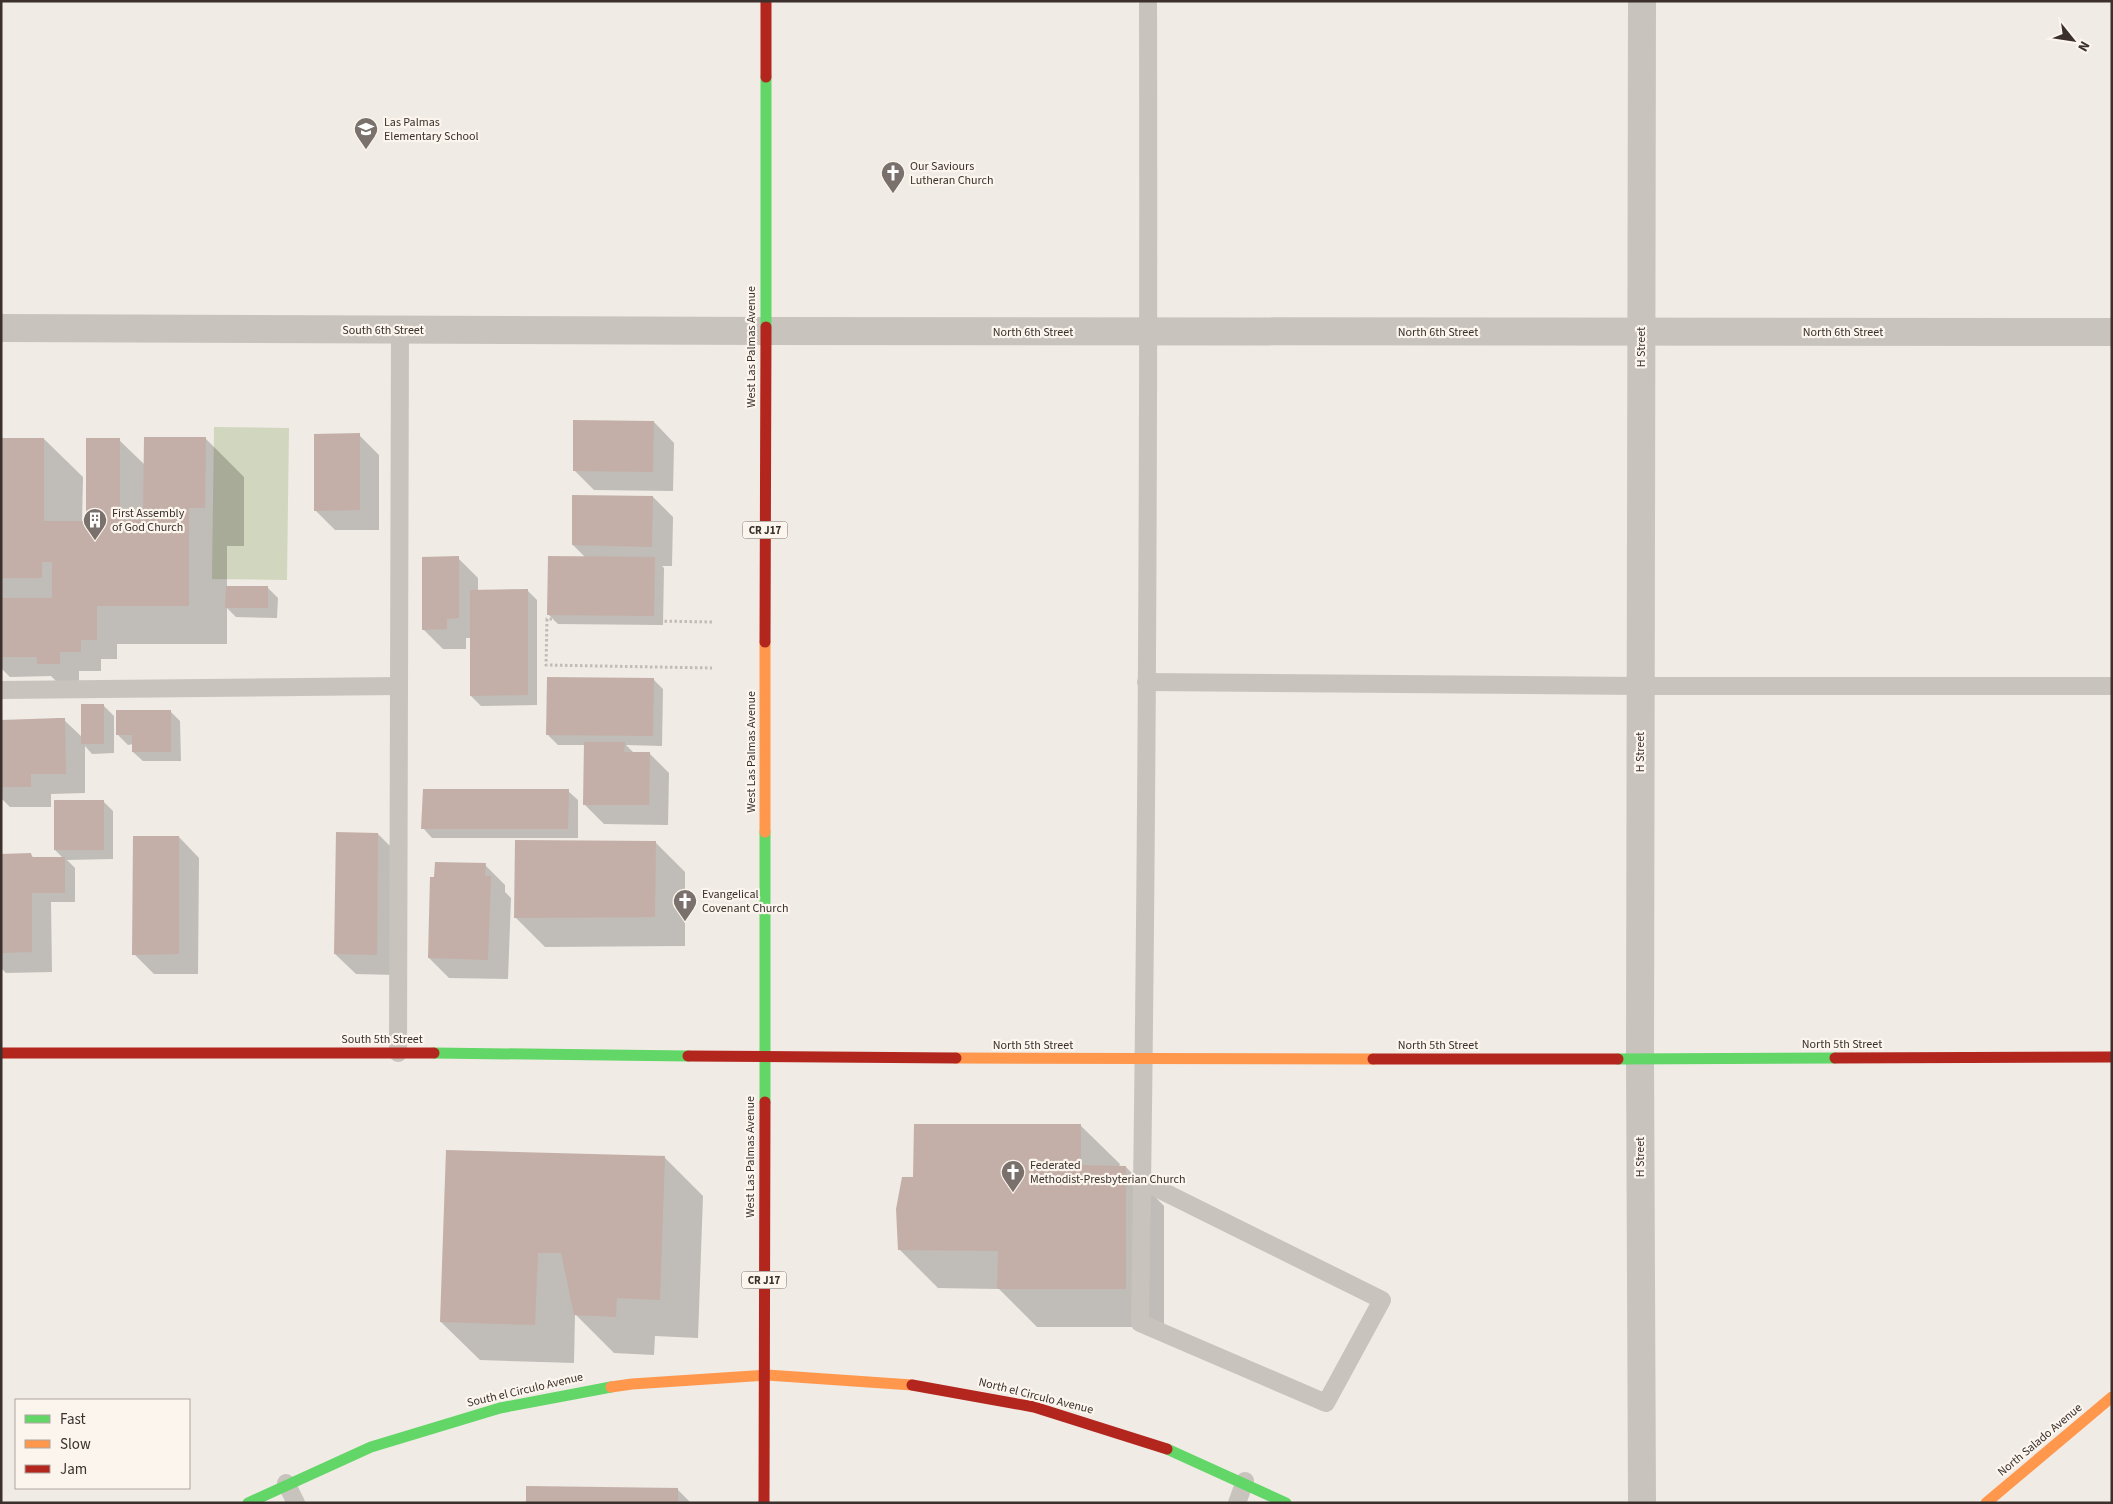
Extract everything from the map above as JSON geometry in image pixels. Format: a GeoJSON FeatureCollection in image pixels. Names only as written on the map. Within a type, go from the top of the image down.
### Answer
{"type":"FeatureCollection","features":[{"type":"Feature","properties":{"kind":"street","name":"West Las Palmas Avenue"},"geometry":{"type":"LineString","coordinates":[[764,1503],[763,1058],[766,1]]}},
{"type":"Feature","properties":{"kind":"street","name":"H Street"},"geometry":{"type":"LineString","coordinates":[[1642,1],[1640,686],[1642,1503]]}},
{"type":"Feature","properties":{"kind":"street","name":"South 6th Street"},"geometry":{"type":"LineString","coordinates":[[1,328],[765,331]]}},
{"type":"Feature","properties":{"kind":"street","name":"North 6th Street"},"geometry":{"type":"LineString","coordinates":[[765,331],[2112,332]]}},
{"type":"Feature","properties":{"kind":"street","name":"South 5th Street"},"geometry":{"type":"LineString","coordinates":[[1,1053],[398,1053],[763,1058]]}},
{"type":"Feature","properties":{"kind":"street","name":"North 5th Street"},"geometry":{"type":"LineString","coordinates":[[763,1058],[1640,1059],[2112,1057]]}},
{"type":"Feature","properties":{"kind":"street","name":"North el Circulo Avenue"},"geometry":{"type":"LineString","coordinates":[[764,1374],[840,1377],[960,1391],[1047,1410],[1152,1442],[1245,1481],[1286,1503]]}},
{"type":"Feature","properties":{"kind":"street","name":"South el Circulo Avenue"},"geometry":{"type":"LineString","coordinates":[[248,1503],[286,1482],[375,1445],[489,1410],[586,1390],[665,1379],[764,1374]]}},
{"type":"Feature","properties":{"kind":"street","name":"North Salado Avenue"},"geometry":{"type":"LineString","coordinates":[[1986,1503],[2112,1397]]}},
{"type":"Feature","properties":{"kind":"lane"},"geometry":{"type":"LineString","coordinates":[[1142,1181],[1382,1300],[1326,1403],[1140,1323],[1142,1181],[1144,1058],[1149,332],[1148,1]]}},
{"type":"Feature","properties":{"kind":"lane"},"geometry":{"type":"LineString","coordinates":[[398,1053],[400,330]]}},
{"type":"Feature","properties":{"kind":"lane"},"geometry":{"type":"LineString","coordinates":[[1146,682],[1640,686],[2112,686]]}},
{"type":"Feature","properties":{"kind":"lane"},"geometry":{"type":"LineString","coordinates":[[1,690],[399,686]]}},
{"type":"Feature","properties":{"kind":"lane"},"geometry":{"type":"LineString","coordinates":[[1237,1503],[1245,1481]]}},
{"type":"Feature","properties":{"kind":"lane"},"geometry":{"type":"LineString","coordinates":[[286,1482],[296,1503]]}},
{"type":"Feature","properties":{"kind":"path"},"geometry":{"type":"LineString","coordinates":[[712,622],[547,619],[546,665],[712,668]]}},
{"type":"Feature","properties":{"kind":"green space"},"geometry":{"type":"Polygon","coordinates":[[[214,427],[289,428],[287,580],[212,579],[214,427]]]}},
{"type":"Feature","properties":{"kind":"building"},"geometry":{"type":"Polygon","coordinates":[[[573,420],[654,421],[653,472],[573,471],[573,420]]]}},
{"type":"Feature","properties":{"kind":"building"},"geometry":{"type":"Polygon","coordinates":[[[360,433],[360,510],[314,511],[314,434],[360,433]]]}},
{"type":"Feature","properties":{"kind":"building","name":"First Assembly of God Church"},"geometry":{"type":"Polygon","coordinates":[[[144,437],[206,437],[205,508],[189,508],[189,606],[97,606],[97,640],[81,640],[81,652],[60,652],[60,664],[37,664],[37,657],[1,657],[1,598],[52,598],[52,562],[42,562],[42,578],[1,578],[1,438],[44,438],[44,521],[86,521],[86,438],[120,438],[120,520],[143,520],[144,437]]]}},
{"type":"Feature","properties":{"kind":"building"},"geometry":{"type":"Polygon","coordinates":[[[572,495],[653,496],[652,547],[572,545],[572,495]]]}},
{"type":"Feature","properties":{"kind":"building"},"geometry":{"type":"Polygon","coordinates":[[[459,556],[459,618],[447,619],[447,629],[422,630],[422,557],[459,556]]]}},
{"type":"Feature","properties":{"kind":"building"},"geometry":{"type":"Polygon","coordinates":[[[548,556],[655,557],[654,616],[547,615],[548,556]]]}},
{"type":"Feature","properties":{"kind":"building"},"geometry":{"type":"Polygon","coordinates":[[[226,586],[268,586],[268,608],[225,608],[226,586]]]}},
{"type":"Feature","properties":{"kind":"building"},"geometry":{"type":"Polygon","coordinates":[[[528,589],[528,695],[470,696],[470,590],[528,589]]]}},
{"type":"Feature","properties":{"kind":"building"},"geometry":{"type":"Polygon","coordinates":[[[547,677],[654,678],[653,736],[546,735],[547,677]]]}},
{"type":"Feature","properties":{"kind":"building"},"geometry":{"type":"Polygon","coordinates":[[[81,704],[104,704],[104,744],[81,744],[81,704]]]}},
{"type":"Feature","properties":{"kind":"building"},"geometry":{"type":"Polygon","coordinates":[[[116,710],[171,710],[171,752],[132,752],[132,735],[116,735],[116,710]]]}},
{"type":"Feature","properties":{"kind":"building"},"geometry":{"type":"Polygon","coordinates":[[[65,718],[66,774],[31,774],[31,787],[1,787],[1,720],[65,718]]]}},
{"type":"Feature","properties":{"kind":"building"},"geometry":{"type":"Polygon","coordinates":[[[584,742],[625,742],[624,752],[650,752],[649,805],[583,805],[584,742]]]}},
{"type":"Feature","properties":{"kind":"building"},"geometry":{"type":"Polygon","coordinates":[[[423,789],[569,789],[568,829],[421,829],[423,789]]]}},
{"type":"Feature","properties":{"kind":"building"},"geometry":{"type":"Polygon","coordinates":[[[54,800],[104,800],[104,850],[54,850],[54,800]]]}},
{"type":"Feature","properties":{"kind":"building"},"geometry":{"type":"Polygon","coordinates":[[[336,832],[378,833],[377,955],[334,954],[336,832]]]}},
{"type":"Feature","properties":{"kind":"building"},"geometry":{"type":"Polygon","coordinates":[[[133,836],[179,836],[179,954],[132,955],[133,836]]]}},
{"type":"Feature","properties":{"kind":"building"},"geometry":{"type":"Polygon","coordinates":[[[515,840],[656,841],[655,917],[514,918],[515,840]]]}},
{"type":"Feature","properties":{"kind":"building"},"geometry":{"type":"Polygon","coordinates":[[[31,853],[32,857],[65,857],[65,893],[32,893],[32,952],[1,953],[1,854],[31,853]]]}},
{"type":"Feature","properties":{"kind":"building"},"geometry":{"type":"Polygon","coordinates":[[[435,862],[486,863],[485,876],[491,876],[488,960],[428,958],[430,877],[434,877],[435,862]]]}},
{"type":"Feature","properties":{"kind":"building","name":"Federated Methodist-Presbyterian Church"},"geometry":{"type":"Polygon","coordinates":[[[914,1124],[1081,1124],[1081,1165],[1126,1166],[1126,1289],[997,1289],[998,1251],[898,1250],[896,1209],[902,1177],[913,1177],[914,1124]]]}},
{"type":"Feature","properties":{"kind":"building"},"geometry":{"type":"Polygon","coordinates":[[[446,1150],[665,1156],[660,1300],[617,1298],[616,1317],[574,1315],[561,1253],[538,1253],[535,1325],[440,1322],[446,1150]]]}},
{"type":"Feature","properties":{"kind":"building"},"geometry":{"type":"Polygon","coordinates":[[[526,1486],[678,1488],[678,1503],[526,1503],[526,1486]]]}},
{"type":"Feature","properties":{"kind":"traffic: fast"},"geometry":{"type":"LineString","coordinates":[[766,77],[766,327]]}},
{"type":"Feature","properties":{"kind":"traffic: fast"},"geometry":{"type":"LineString","coordinates":[[765,832],[765,1102]]}},
{"type":"Feature","properties":{"kind":"traffic: fast"},"geometry":{"type":"LineString","coordinates":[[434,1053],[688,1056]]}},
{"type":"Feature","properties":{"kind":"traffic: fast"},"geometry":{"type":"LineString","coordinates":[[1618,1059],[1835,1058]]}},
{"type":"Feature","properties":{"kind":"traffic: fast"},"geometry":{"type":"LineString","coordinates":[[248,1503],[371,1447],[500,1408],[611,1387]]}},
{"type":"Feature","properties":{"kind":"traffic: fast"},"geometry":{"type":"LineString","coordinates":[[1167,1449],[1286,1503]]}},
{"type":"Feature","properties":{"kind":"traffic: slow"},"geometry":{"type":"LineString","coordinates":[[765,642],[765,832]]}},
{"type":"Feature","properties":{"kind":"traffic: slow"},"geometry":{"type":"LineString","coordinates":[[956,1058],[1373,1059]]}},
{"type":"Feature","properties":{"kind":"traffic: slow"},"geometry":{"type":"LineString","coordinates":[[611,1387],[767,1375],[912,1385]]}},
{"type":"Feature","properties":{"kind":"traffic: slow"},"geometry":{"type":"LineString","coordinates":[[1986,1503],[2112,1397]]}},
{"type":"Feature","properties":{"kind":"traffic: jam"},"geometry":{"type":"LineString","coordinates":[[766,1],[766,77]]}},
{"type":"Feature","properties":{"kind":"traffic: jam"},"geometry":{"type":"LineString","coordinates":[[765,642],[766,327]]}},
{"type":"Feature","properties":{"kind":"traffic: jam"},"geometry":{"type":"LineString","coordinates":[[1,1053],[434,1053]]}},
{"type":"Feature","properties":{"kind":"traffic: jam"},"geometry":{"type":"LineString","coordinates":[[688,1056],[956,1058]]}},
{"type":"Feature","properties":{"kind":"traffic: jam"},"geometry":{"type":"LineString","coordinates":[[1835,1058],[2112,1057]]}},
{"type":"Feature","properties":{"kind":"traffic: jam"},"geometry":{"type":"LineString","coordinates":[[1373,1059],[1618,1059]]}},
{"type":"Feature","properties":{"kind":"traffic: jam"},"geometry":{"type":"LineString","coordinates":[[764,1503],[765,1102]]}},
{"type":"Feature","properties":{"kind":"traffic: jam"},"geometry":{"type":"LineString","coordinates":[[912,1385],[1034,1407],[1167,1449]]}},
{"type":"Feature","properties":{"kind":"place","name":"Las Palmas Elementary School"},"geometry":{"type":"Point","coordinates":[366,150]}},
{"type":"Feature","properties":{"kind":"place","name":"Our Saviours Lutheran Church"},"geometry":{"type":"Point","coordinates":[893,194]}},
{"type":"Feature","properties":{"kind":"place","name":"First Assembly of God Church"},"geometry":{"type":"Point","coordinates":[95,541]}},
{"type":"Feature","properties":{"kind":"place","name":"Evangelical Covenant Church"},"geometry":{"type":"Point","coordinates":[685,922]}},
{"type":"Feature","properties":{"kind":"place","name":"Federated Methodist-Presbyterian Church"},"geometry":{"type":"Point","coordinates":[1013,1193]}}]}
